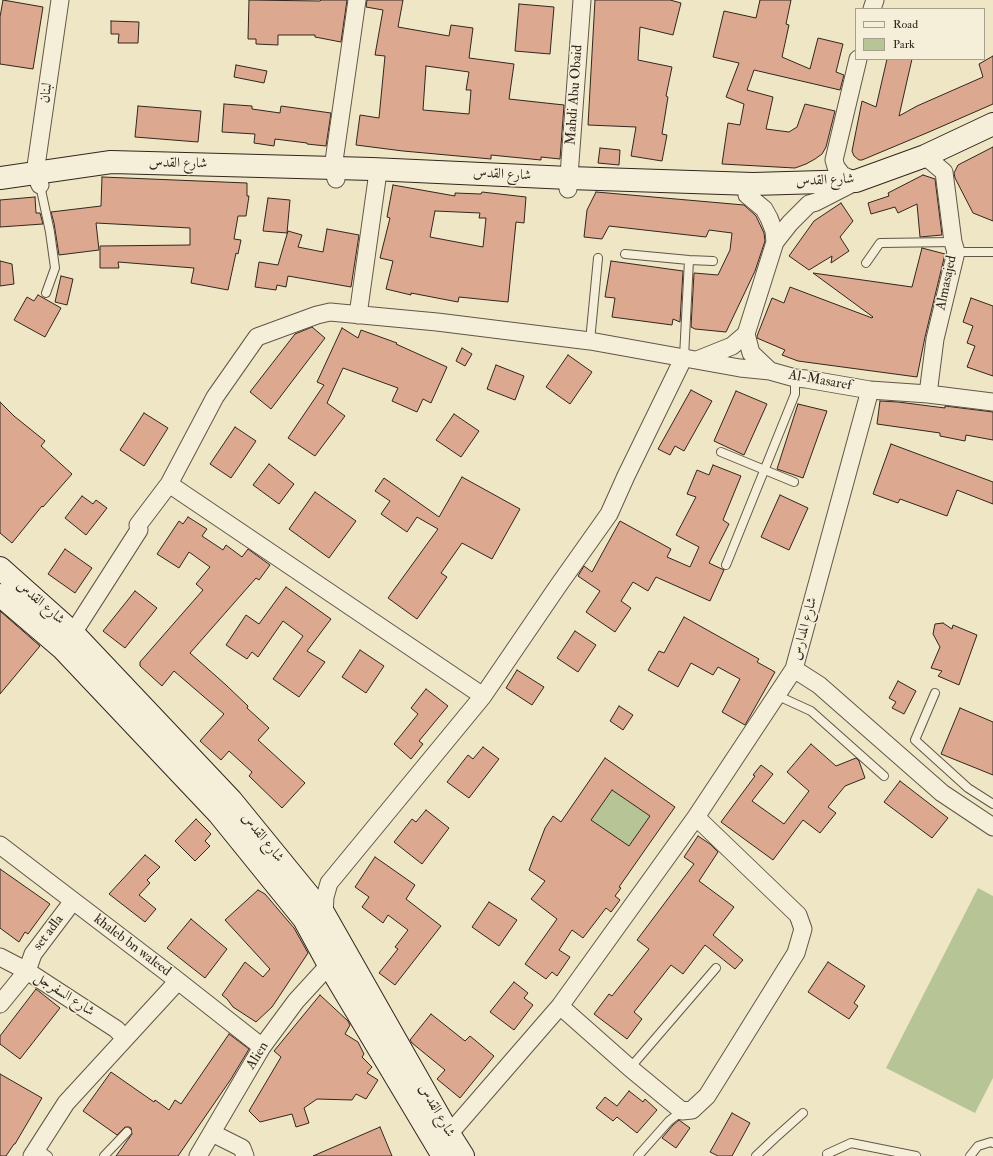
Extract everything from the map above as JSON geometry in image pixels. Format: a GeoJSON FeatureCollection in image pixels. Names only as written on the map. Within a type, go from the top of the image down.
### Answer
{"type":"FeatureCollection","features":[{"type":"Feature","properties":{"kind":"main road","name":"شارع القدس"},"geometry":{"type":"LineString","coordinates":[[568,183],[753,184],[856,181],[925,156],[993,124]]}},
{"type":"Feature","properties":{"kind":"main road"},"geometry":{"type":"LineString","coordinates":[[0,178],[38,179],[114,174],[334,173],[568,183],[758,196],[782,196],[796,193],[810,187],[813,182]]}},
{"type":"Feature","properties":{"kind":"main road"},"geometry":{"type":"LineString","coordinates":[[0,190],[38,179]]}},
{"type":"Feature","properties":{"kind":"main road","name":"شارع القدس"},"geometry":{"type":"LineString","coordinates":[[0,568],[68,641],[219,814],[336,957],[442,1143],[464,1156]]}},
{"type":"Feature","properties":{"kind":"main road","name":"شارع القدس"},"geometry":{"type":"LineString","coordinates":[[0,595],[68,641],[231,800],[324,914],[336,957]]}},
{"type":"Feature","properties":{"kind":"street","name":"لبنان"},"geometry":{"type":"LineString","coordinates":[[38,179],[60,0]]}},
{"type":"Feature","properties":{"kind":"street"},"geometry":{"type":"LineString","coordinates":[[334,173],[357,0]]}},
{"type":"Feature","properties":{"kind":"street","name":"Mahdi Abu Obaid"},"geometry":{"type":"LineString","coordinates":[[568,183],[582,0]]}},
{"type":"Feature","properties":{"kind":"street"},"geometry":{"type":"LineString","coordinates":[[856,181],[842,175],[836,167],[834,160],[858,60]]}},
{"type":"Feature","properties":{"kind":"street"},"geometry":{"type":"LineString","coordinates":[[813,182],[817,178],[837,144]]}},
{"type":"Feature","properties":{"kind":"street","name":"Almasajed"},"geometry":{"type":"LineString","coordinates":[[925,156],[944,172],[955,247],[934,339],[928,394]]}},
{"type":"Feature","properties":{"kind":"street"},"geometry":{"type":"LineString","coordinates":[[358,315],[374,174]]}},
{"type":"Feature","properties":{"kind":"street"},"geometry":{"type":"LineString","coordinates":[[324,914],[325,897],[329,883],[483,696],[609,514],[626,476],[691,359],[732,346],[746,334],[775,242],[809,204],[816,202],[856,181]]}},
{"type":"Feature","properties":{"kind":"street"},"geometry":{"type":"LineString","coordinates":[[747,195],[764,209],[774,231],[775,242]]}},
{"type":"Feature","properties":{"kind":"street","name":"Al-Masaref"},"geometry":{"type":"LineString","coordinates":[[68,641],[139,530],[138,524],[169,484],[215,398],[257,337],[317,315],[330,312],[436,322],[590,341],[740,368],[770,371],[795,378],[870,390],[928,394],[993,402]]}},
{"type":"Feature","properties":{"kind":"street","name":"Al-Masaref"},"geometry":{"type":"LineString","coordinates":[[746,334],[751,353],[770,371]]}},
{"type":"Feature","properties":{"kind":"street","name":"شارع المدارس"},"geometry":{"type":"LineString","coordinates":[[870,390],[794,669],[819,685],[942,793],[993,827]]}},
{"type":"Feature","properties":{"kind":"street"},"geometry":{"type":"LineString","coordinates":[[169,484],[483,696]]}},
{"type":"Feature","properties":{"kind":"street"},"geometry":{"type":"LineString","coordinates":[[442,1143],[560,1006],[696,817],[794,669]]}},
{"type":"Feature","properties":{"kind":"street"},"geometry":{"type":"LineString","coordinates":[[560,1006],[630,1068],[682,1111],[692,1110],[707,1096],[796,953],[804,929],[798,915],[696,817]]}},
{"type":"Feature","properties":{"kind":"street","name":"khaleb bn waleed"},"geometry":{"type":"LineString","coordinates":[[0,845],[262,1047]]}},
{"type":"Feature","properties":{"kind":"street"},"geometry":{"type":"LineString","coordinates":[[301,885],[329,883]]}},
{"type":"Feature","properties":{"kind":"street","name":"set adla"},"geometry":{"type":"LineString","coordinates":[[0,1004],[27,971],[33,954],[73,901]]}},
{"type":"Feature","properties":{"kind":"street","name":"شارع السفرجل"},"geometry":{"type":"LineString","coordinates":[[0,957],[27,971],[116,1029],[126,1038]]}},
{"type":"Feature","properties":{"kind":"street","name":"Alien"},"geometry":{"type":"LineString","coordinates":[[198,1156],[262,1047],[296,1000],[336,957]]}},
{"type":"Feature","properties":{"kind":"street"},"geometry":{"type":"LineString","coordinates":[[39,1153],[66,1103],[178,981]]}},
{"type":"Feature","properties":{"kind":"street"},"geometry":{"type":"LineString","coordinates":[[212,1133],[242,1148],[245,1156]]}},
{"type":"Feature","properties":{"kind":"lane"},"geometry":{"type":"LineString","coordinates":[[38,179],[50,232],[55,268],[46,293]]}},
{"type":"Feature","properties":{"kind":"lane"},"geometry":{"type":"LineString","coordinates":[[866,263],[880,243],[955,247],[993,252]]}},
{"type":"Feature","properties":{"kind":"lane"},"geometry":{"type":"LineString","coordinates":[[625,254],[713,261]]}},
{"type":"Feature","properties":{"kind":"lane"},"geometry":{"type":"LineString","coordinates":[[590,341],[598,258]]}},
{"type":"Feature","properties":{"kind":"lane"},"geometry":{"type":"LineString","coordinates":[[689,260],[691,359]]}},
{"type":"Feature","properties":{"kind":"lane"},"geometry":{"type":"LineString","coordinates":[[726,565],[795,394],[795,378]]}},
{"type":"Feature","properties":{"kind":"lane"},"geometry":{"type":"LineString","coordinates":[[721,452],[794,482]]}},
{"type":"Feature","properties":{"kind":"lane"},"geometry":{"type":"LineString","coordinates":[[935,693],[915,740],[968,788],[993,804]]}},
{"type":"Feature","properties":{"kind":"lane"},"geometry":{"type":"LineString","coordinates":[[776,695],[811,711],[884,776]]}},
{"type":"Feature","properties":{"kind":"lane"},"geometry":{"type":"LineString","coordinates":[[630,1068],[716,968]]}},
{"type":"Feature","properties":{"kind":"lane"},"geometry":{"type":"LineString","coordinates":[[638,1156],[669,1121],[682,1111]]}},
{"type":"Feature","properties":{"kind":"lane"},"geometry":{"type":"LineString","coordinates":[[756,1156],[803,1113]]}},
{"type":"Feature","properties":{"kind":"lane"},"geometry":{"type":"LineString","coordinates":[[104,1156],[127,1132]]}},
{"type":"Feature","properties":{"kind":"lane"},"geometry":{"type":"LineString","coordinates":[[970,1156],[978,1146],[991,1142],[993,1143]]}},
{"type":"Feature","properties":{"kind":"lane"},"geometry":{"type":"LineString","coordinates":[[827,1154],[851,1143],[916,1156]]}},
{"type":"Feature","properties":{"kind":"green space"},"geometry":{"type":"Polygon","coordinates":[[[612,790],[650,816],[629,846],[591,820],[612,790]]]}},
{"type":"Feature","properties":{"kind":"green space"},"geometry":{"type":"Polygon","coordinates":[[[978,888],[993,896],[993,1078],[975,1113],[886,1068],[978,888]]]}},
{"type":"Feature","properties":{"kind":"building"},"geometry":{"type":"Polygon","coordinates":[[[3,0],[43,7],[33,69],[0,64],[0,17],[3,0]]]}},
{"type":"Feature","properties":{"kind":"building"},"geometry":{"type":"Polygon","coordinates":[[[249,0],[347,0],[341,42],[315,37],[315,35],[278,35],[278,45],[256,44],[256,39],[248,39],[249,0]]]}},
{"type":"Feature","properties":{"kind":"building"},"geometry":{"type":"Polygon","coordinates":[[[367,0],[403,0],[398,27],[449,36],[451,25],[473,28],[469,58],[514,64],[509,99],[564,105],[560,159],[541,157],[541,160],[491,155],[491,159],[356,145],[360,115],[379,118],[385,56],[375,55],[383,10],[366,7],[367,0]],[[426,66],[423,110],[469,114],[471,90],[466,90],[469,72],[426,66]]]}},
{"type":"Feature","properties":{"kind":"building"},"geometry":{"type":"Polygon","coordinates":[[[595,0],[670,0],[681,3],[673,35],[640,27],[638,60],[672,67],[666,96],[668,97],[662,134],[667,135],[662,161],[631,156],[636,127],[588,125],[595,0]]]}},
{"type":"Feature","properties":{"kind":"building"},"geometry":{"type":"Polygon","coordinates":[[[760,0],[791,0],[786,24],[789,25],[782,57],[810,69],[818,38],[843,44],[836,72],[844,75],[840,90],[754,70],[747,90],[773,97],[766,129],[789,132],[797,127],[805,104],[835,111],[826,147],[822,154],[806,164],[795,168],[722,164],[728,123],[740,125],[744,104],[726,97],[739,63],[713,57],[724,11],[756,18],[760,0]]]}},
{"type":"Feature","properties":{"kind":"building"},"geometry":{"type":"Polygon","coordinates":[[[519,4],[554,7],[550,54],[515,51],[519,4]]]}},
{"type":"Feature","properties":{"kind":"building"},"geometry":{"type":"Polygon","coordinates":[[[111,21],[139,22],[138,43],[118,43],[119,34],[111,34],[111,21]]]}},
{"type":"Feature","properties":{"kind":"building"},"geometry":{"type":"Polygon","coordinates":[[[993,56],[993,104],[862,160],[859,160],[854,156],[852,151],[862,101],[876,107],[887,60],[912,60],[899,116],[917,106],[983,77],[979,64],[993,56]]]}},
{"type":"Feature","properties":{"kind":"building"},"geometry":{"type":"Polygon","coordinates":[[[236,65],[267,71],[264,83],[234,77],[236,65]]]}},
{"type":"Feature","properties":{"kind":"building"},"geometry":{"type":"Polygon","coordinates":[[[224,104],[252,106],[252,109],[280,113],[281,106],[331,113],[326,146],[275,139],[274,146],[254,143],[255,134],[222,132],[224,104]]]}},
{"type":"Feature","properties":{"kind":"building"},"geometry":{"type":"Polygon","coordinates":[[[138,106],[201,111],[198,142],[135,137],[138,106]]]}},
{"type":"Feature","properties":{"kind":"building"},"geometry":{"type":"Polygon","coordinates":[[[993,147],[993,221],[973,213],[955,178],[954,173],[958,165],[993,147]]]}},
{"type":"Feature","properties":{"kind":"building"},"geometry":{"type":"Polygon","coordinates":[[[600,148],[620,150],[619,165],[598,163],[600,148]]]}},
{"type":"Feature","properties":{"kind":"building"},"geometry":{"type":"Polygon","coordinates":[[[923,175],[935,179],[942,235],[920,237],[917,204],[898,213],[895,207],[871,214],[868,203],[889,196],[888,193],[923,175]]]}},
{"type":"Feature","properties":{"kind":"building"},"geometry":{"type":"Polygon","coordinates":[[[102,177],[247,183],[247,196],[249,196],[246,216],[238,216],[234,239],[241,240],[238,254],[236,253],[228,290],[191,283],[194,268],[118,262],[119,268],[100,268],[100,246],[190,245],[190,228],[96,223],[99,250],[59,255],[51,212],[101,206],[102,177]]]}},
{"type":"Feature","properties":{"kind":"building"},"geometry":{"type":"Polygon","coordinates":[[[393,185],[455,196],[455,193],[481,194],[482,192],[526,197],[524,223],[516,222],[508,302],[459,297],[458,302],[411,293],[411,295],[386,289],[393,261],[380,258],[390,218],[387,217],[393,185]],[[435,211],[430,237],[483,247],[486,218],[479,218],[480,213],[435,211]]]}},
{"type":"Feature","properties":{"kind":"building"},"geometry":{"type":"Polygon","coordinates":[[[596,192],[744,205],[756,216],[764,233],[765,241],[755,271],[726,332],[695,329],[691,327],[694,273],[718,275],[730,250],[732,233],[709,230],[706,237],[609,226],[602,239],[584,237],[587,210],[596,192]]]}},
{"type":"Feature","properties":{"kind":"building"},"geometry":{"type":"Polygon","coordinates":[[[35,197],[36,213],[40,213],[43,224],[0,227],[0,200],[35,197]]]}},
{"type":"Feature","properties":{"kind":"building"},"geometry":{"type":"Polygon","coordinates":[[[268,198],[290,200],[287,233],[263,231],[268,198]]]}},
{"type":"Feature","properties":{"kind":"building"},"geometry":{"type":"Polygon","coordinates":[[[841,203],[853,221],[840,237],[849,251],[831,263],[832,256],[809,270],[789,256],[814,221],[841,203]]]}},
{"type":"Feature","properties":{"kind":"building"},"geometry":{"type":"Polygon","coordinates":[[[327,229],[359,235],[351,287],[288,276],[286,287],[277,285],[276,290],[255,287],[259,262],[278,265],[288,231],[302,235],[298,247],[323,252],[327,229]]]}},
{"type":"Feature","properties":{"kind":"building"},"geometry":{"type":"Polygon","coordinates":[[[922,248],[945,254],[917,377],[798,361],[782,355],[785,350],[757,338],[772,298],[784,303],[790,287],[872,318],[873,317],[813,273],[912,287],[922,248]]]}},
{"type":"Feature","properties":{"kind":"building"},"geometry":{"type":"Polygon","coordinates":[[[0,261],[12,264],[14,284],[0,286],[0,261]]]}},
{"type":"Feature","properties":{"kind":"building"},"geometry":{"type":"Polygon","coordinates":[[[611,261],[683,271],[680,322],[673,319],[672,325],[612,317],[615,298],[605,297],[611,261]]]}},
{"type":"Feature","properties":{"kind":"building"},"geometry":{"type":"Polygon","coordinates":[[[61,276],[73,279],[67,305],[55,302],[61,276]]]}},
{"type":"Feature","properties":{"kind":"building"},"geometry":{"type":"Polygon","coordinates":[[[38,295],[61,308],[45,337],[14,320],[27,297],[34,301],[38,295]]]}},
{"type":"Feature","properties":{"kind":"building"},"geometry":{"type":"Polygon","coordinates":[[[971,298],[993,306],[993,376],[967,367],[975,346],[967,343],[973,326],[963,322],[971,298]]]}},
{"type":"Feature","properties":{"kind":"building"},"geometry":{"type":"Polygon","coordinates":[[[312,327],[325,338],[271,409],[250,392],[295,334],[312,327]]]}},
{"type":"Feature","properties":{"kind":"building"},"geometry":{"type":"Polygon","coordinates":[[[342,328],[358,338],[361,330],[397,343],[396,344],[447,367],[431,403],[423,399],[417,412],[392,401],[398,388],[343,368],[327,403],[345,416],[315,456],[288,438],[324,385],[317,382],[342,328]]]}},
{"type":"Feature","properties":{"kind":"building"},"geometry":{"type":"Polygon","coordinates":[[[462,348],[472,354],[465,366],[456,361],[462,348]]]}},
{"type":"Feature","properties":{"kind":"building"},"geometry":{"type":"Polygon","coordinates":[[[568,355],[592,372],[570,404],[546,387],[568,355]]]}},
{"type":"Feature","properties":{"kind":"building"},"geometry":{"type":"Polygon","coordinates":[[[496,365],[524,376],[515,400],[487,389],[496,365]]]}},
{"type":"Feature","properties":{"kind":"building"},"geometry":{"type":"Polygon","coordinates":[[[691,390],[712,401],[684,451],[675,446],[670,455],[658,449],[691,390]]]}},
{"type":"Feature","properties":{"kind":"building"},"geometry":{"type":"Polygon","coordinates":[[[736,391],[767,404],[744,455],[714,441],[736,391]]]}},
{"type":"Feature","properties":{"kind":"building"},"geometry":{"type":"Polygon","coordinates":[[[880,401],[945,408],[945,406],[993,412],[993,440],[966,435],[965,441],[940,436],[940,433],[877,424],[880,401]]]}},
{"type":"Feature","properties":{"kind":"building"},"geometry":{"type":"Polygon","coordinates":[[[0,402],[14,416],[45,441],[41,446],[72,474],[43,507],[42,506],[12,543],[0,533],[0,402]]]}},
{"type":"Feature","properties":{"kind":"building"},"geometry":{"type":"Polygon","coordinates":[[[798,404],[827,411],[803,478],[777,469],[798,404]]]}},
{"type":"Feature","properties":{"kind":"building"},"geometry":{"type":"Polygon","coordinates":[[[144,413],[168,428],[144,466],[120,450],[144,413]]]}},
{"type":"Feature","properties":{"kind":"building"},"geometry":{"type":"Polygon","coordinates":[[[454,414],[479,431],[461,457],[436,440],[454,414]]]}},
{"type":"Feature","properties":{"kind":"building"},"geometry":{"type":"Polygon","coordinates":[[[235,427],[256,441],[231,478],[210,464],[235,427]]]}},
{"type":"Feature","properties":{"kind":"building"},"geometry":{"type":"Polygon","coordinates":[[[891,444],[993,482],[993,504],[957,490],[947,516],[900,499],[898,503],[873,494],[891,444]]]}},
{"type":"Feature","properties":{"kind":"building"},"geometry":{"type":"Polygon","coordinates":[[[269,464],[294,484],[279,504],[253,485],[269,464]]]}},
{"type":"Feature","properties":{"kind":"building"},"geometry":{"type":"Polygon","coordinates":[[[713,465],[741,476],[723,520],[729,524],[709,563],[724,570],[710,601],[656,577],[648,591],[633,582],[621,601],[631,608],[615,632],[586,612],[600,591],[578,576],[584,566],[592,572],[620,521],[671,549],[667,557],[690,567],[699,547],[676,535],[696,497],[687,494],[697,470],[709,475],[713,465]]]}},
{"type":"Feature","properties":{"kind":"building"},"geometry":{"type":"Polygon","coordinates":[[[462,477],[520,509],[492,559],[462,543],[441,573],[447,577],[417,619],[388,598],[438,529],[417,517],[407,532],[381,514],[390,501],[375,491],[384,478],[439,517],[462,477]]]}},
{"type":"Feature","properties":{"kind":"building"},"geometry":{"type":"Polygon","coordinates":[[[315,492],[356,521],[329,558],[289,529],[315,492]]]}},
{"type":"Feature","properties":{"kind":"building"},"geometry":{"type":"Polygon","coordinates":[[[780,495],[808,508],[789,550],[761,537],[780,495]]]}},
{"type":"Feature","properties":{"kind":"building"},"geometry":{"type":"Polygon","coordinates":[[[82,496],[93,504],[96,500],[107,508],[86,535],[65,518],[82,496]]]}},
{"type":"Feature","properties":{"kind":"building"},"geometry":{"type":"Polygon","coordinates":[[[188,517],[207,529],[202,536],[223,550],[226,545],[242,557],[248,549],[270,565],[259,580],[256,578],[190,653],[226,685],[248,706],[247,708],[269,728],[258,740],[305,783],[282,808],[249,776],[252,772],[229,751],[221,760],[200,741],[224,714],[174,671],[162,686],[140,666],[140,662],[203,590],[196,584],[210,567],[189,552],[179,568],[157,554],[179,521],[183,524],[188,517]]]}},
{"type":"Feature","properties":{"kind":"building"},"geometry":{"type":"Polygon","coordinates":[[[65,549],[92,568],[75,593],[48,574],[65,549]]]}},
{"type":"Feature","properties":{"kind":"building"},"geometry":{"type":"Polygon","coordinates":[[[286,587],[331,619],[307,651],[325,662],[299,697],[273,679],[303,636],[283,621],[258,657],[252,652],[247,659],[226,645],[246,615],[259,624],[286,587]]]}},
{"type":"Feature","properties":{"kind":"building"},"geometry":{"type":"Polygon","coordinates":[[[135,591],[157,608],[125,648],[103,631],[135,591]]]}},
{"type":"Feature","properties":{"kind":"building"},"geometry":{"type":"Polygon","coordinates":[[[0,611],[40,646],[0,694],[0,611]]]}},
{"type":"Feature","properties":{"kind":"building"},"geometry":{"type":"Polygon","coordinates":[[[684,617],[759,659],[757,662],[775,672],[745,725],[722,712],[740,679],[718,667],[713,675],[691,663],[678,687],[648,670],[659,651],[664,653],[684,617]]]}},
{"type":"Feature","properties":{"kind":"building"},"geometry":{"type":"Polygon","coordinates":[[[943,623],[952,629],[953,625],[977,635],[959,685],[938,676],[942,671],[931,668],[940,647],[933,634],[935,624],[943,623]]]}},
{"type":"Feature","properties":{"kind":"building"},"geometry":{"type":"Polygon","coordinates":[[[575,631],[596,645],[578,672],[557,658],[575,631]]]}},
{"type":"Feature","properties":{"kind":"building"},"geometry":{"type":"Polygon","coordinates":[[[360,650],[384,666],[366,693],[342,677],[360,650]]]}},
{"type":"Feature","properties":{"kind":"building"},"geometry":{"type":"Polygon","coordinates":[[[517,670],[544,687],[532,705],[506,688],[517,670]]]}},
{"type":"Feature","properties":{"kind":"building"},"geometry":{"type":"Polygon","coordinates":[[[898,681],[916,691],[904,714],[892,708],[896,702],[889,698],[898,681]]]}},
{"type":"Feature","properties":{"kind":"building"},"geometry":{"type":"Polygon","coordinates":[[[426,689],[448,706],[419,741],[423,744],[411,759],[394,744],[418,714],[411,708],[426,689]]]}},
{"type":"Feature","properties":{"kind":"building"},"geometry":{"type":"Polygon","coordinates":[[[619,706],[633,715],[623,730],[610,721],[619,706]]]}},
{"type":"Feature","properties":{"kind":"building"},"geometry":{"type":"Polygon","coordinates":[[[960,708],[993,722],[993,775],[941,754],[960,708]]]}},
{"type":"Feature","properties":{"kind":"building"},"geometry":{"type":"Polygon","coordinates":[[[811,744],[836,766],[856,758],[859,761],[865,778],[845,786],[828,807],[836,813],[820,833],[803,820],[773,860],[721,822],[755,776],[753,775],[761,765],[773,774],[752,801],[784,824],[809,791],[787,772],[811,744]]]}},
{"type":"Feature","properties":{"kind":"building"},"geometry":{"type":"Polygon","coordinates":[[[483,747],[499,759],[469,798],[447,782],[468,755],[473,759],[483,747]]]}},
{"type":"Feature","properties":{"kind":"building"},"geometry":{"type":"Polygon","coordinates":[[[605,758],[675,807],[619,887],[621,888],[615,896],[620,900],[611,912],[606,908],[583,938],[572,930],[559,950],[570,957],[557,976],[552,972],[546,979],[525,964],[557,919],[531,899],[545,881],[529,870],[545,828],[553,816],[561,822],[605,758]],[[612,790],[591,820],[629,846],[650,816],[612,790]]]}},
{"type":"Feature","properties":{"kind":"building"},"geometry":{"type":"Polygon","coordinates":[[[900,781],[948,818],[932,838],[884,802],[900,781]]]}},
{"type":"Feature","properties":{"kind":"building"},"geometry":{"type":"Polygon","coordinates":[[[426,810],[449,828],[422,864],[394,842],[412,819],[416,822],[426,810]]]}},
{"type":"Feature","properties":{"kind":"building"},"geometry":{"type":"Polygon","coordinates":[[[196,819],[211,834],[205,841],[210,846],[195,861],[175,841],[196,819]]]}},
{"type":"Feature","properties":{"kind":"building"},"geometry":{"type":"Polygon","coordinates":[[[698,836],[710,844],[718,852],[699,881],[734,907],[713,935],[743,960],[735,969],[705,945],[683,974],[671,965],[634,1012],[642,1019],[627,1039],[594,1014],[609,994],[612,996],[649,949],[637,940],[694,864],[684,857],[698,836]]]}},
{"type":"Feature","properties":{"kind":"building"},"geometry":{"type":"Polygon","coordinates":[[[145,855],[160,867],[147,880],[150,883],[139,895],[156,909],[145,922],[109,894],[145,855]]]}},
{"type":"Feature","properties":{"kind":"building"},"geometry":{"type":"Polygon","coordinates":[[[375,857],[415,885],[406,899],[441,926],[395,985],[379,973],[398,949],[395,947],[408,930],[388,915],[383,923],[362,907],[369,897],[355,887],[375,857]]]}},
{"type":"Feature","properties":{"kind":"building"},"geometry":{"type":"Polygon","coordinates":[[[0,869],[50,904],[28,934],[25,932],[19,942],[0,928],[0,869]]]}},
{"type":"Feature","properties":{"kind":"building"},"geometry":{"type":"Polygon","coordinates":[[[258,890],[265,894],[294,928],[308,953],[272,1007],[256,1022],[233,1007],[222,995],[245,962],[263,977],[270,969],[225,920],[258,890]]]}},
{"type":"Feature","properties":{"kind":"building"},"geometry":{"type":"Polygon","coordinates":[[[489,902],[517,920],[499,946],[472,927],[489,902]]]}},
{"type":"Feature","properties":{"kind":"building"},"geometry":{"type":"Polygon","coordinates":[[[191,919],[227,949],[205,978],[167,948],[191,919]]]}},
{"type":"Feature","properties":{"kind":"building"},"geometry":{"type":"Polygon","coordinates":[[[828,962],[865,986],[854,1003],[858,1006],[849,1019],[808,992],[828,962]]]}},
{"type":"Feature","properties":{"kind":"building"},"geometry":{"type":"Polygon","coordinates":[[[514,982],[528,993],[524,998],[533,1005],[514,1030],[490,1012],[514,982]]]}},
{"type":"Feature","properties":{"kind":"building"},"geometry":{"type":"Polygon","coordinates":[[[36,989],[60,1008],[20,1059],[0,1044],[0,1036],[36,989]]]}},
{"type":"Feature","properties":{"kind":"building"},"geometry":{"type":"Polygon","coordinates":[[[320,995],[348,1021],[350,1025],[345,1034],[358,1042],[364,1054],[362,1057],[372,1067],[367,1073],[378,1080],[366,1099],[356,1094],[352,1100],[317,1099],[304,1108],[309,1123],[296,1127],[292,1114],[260,1122],[249,1111],[281,1057],[274,1051],[320,995]]]}},
{"type":"Feature","properties":{"kind":"building"},"geometry":{"type":"Polygon","coordinates":[[[431,1014],[465,1041],[470,1036],[494,1056],[460,1098],[437,1079],[445,1070],[410,1040],[431,1014]]]}},
{"type":"Feature","properties":{"kind":"building"},"geometry":{"type":"Polygon","coordinates":[[[229,1034],[249,1049],[231,1079],[178,1156],[116,1156],[132,1134],[131,1128],[125,1127],[117,1135],[83,1111],[111,1072],[154,1102],[155,1100],[169,1110],[175,1100],[181,1104],[229,1034]]]}},
{"type":"Feature","properties":{"kind":"building"},"geometry":{"type":"Polygon","coordinates":[[[0,1074],[42,1098],[15,1144],[6,1156],[0,1156],[0,1074]]]}},
{"type":"Feature","properties":{"kind":"building"},"geometry":{"type":"Polygon","coordinates":[[[629,1091],[643,1102],[645,1099],[657,1110],[637,1133],[617,1117],[613,1121],[596,1108],[605,1097],[617,1106],[629,1091]]]}},
{"type":"Feature","properties":{"kind":"building"},"geometry":{"type":"Polygon","coordinates":[[[732,1113],[750,1123],[732,1156],[718,1156],[710,1152],[732,1113]]]}},
{"type":"Feature","properties":{"kind":"building"},"geometry":{"type":"Polygon","coordinates":[[[679,1120],[690,1128],[676,1148],[662,1138],[679,1120]]]}},
{"type":"Feature","properties":{"kind":"building"},"geometry":{"type":"Polygon","coordinates":[[[380,1127],[392,1156],[313,1156],[380,1127]]]}}]}
